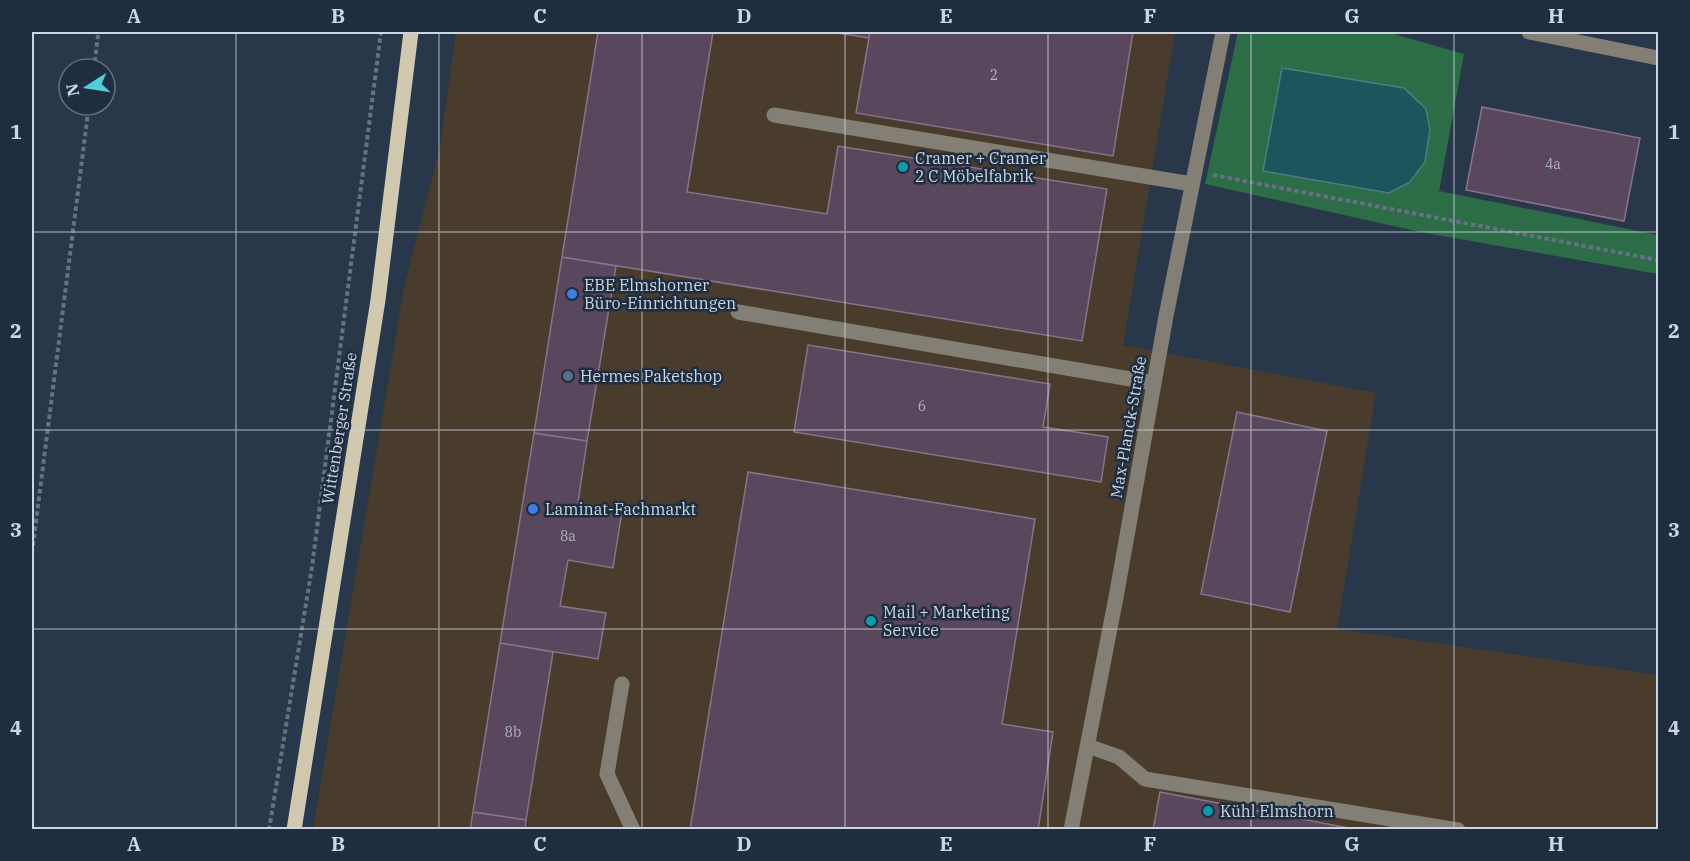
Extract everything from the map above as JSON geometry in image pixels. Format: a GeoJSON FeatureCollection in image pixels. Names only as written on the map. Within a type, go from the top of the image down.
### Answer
{"type":"FeatureCollection","features":[{"type":"Feature","properties":{"kind":"main road","name":"Wittenberger Straße"},"geometry":{"type":"LineString","coordinates":[[294,830],[378,300],[411,32]]}},
{"type":"Feature","properties":{"kind":"street","name":"Max-Planck-Straße"},"geometry":{"type":"LineString","coordinates":[[1071,830],[1118,592],[1154,383],[1193,178],[1223,32]]}},
{"type":"Feature","properties":{"kind":"street"},"geometry":{"type":"LineString","coordinates":[[1529,32],[1565,35],[1659,58]]}},
{"type":"Feature","properties":{"kind":"street"},"geometry":{"type":"LineString","coordinates":[[774,116],[1193,178]]}},
{"type":"Feature","properties":{"kind":"street"},"geometry":{"type":"LineString","coordinates":[[738,312],[1154,383]]}},
{"type":"Feature","properties":{"kind":"street"},"geometry":{"type":"LineString","coordinates":[[622,684],[607,774],[633,830]]}},
{"type":"Feature","properties":{"kind":"street"},"geometry":{"type":"LineString","coordinates":[[1088,746],[1119,757],[1145,779],[1458,830]]}},
{"type":"Feature","properties":{"kind":"path"},"geometry":{"type":"LineString","coordinates":[[269,830],[312,567],[381,32]]}},
{"type":"Feature","properties":{"kind":"path"},"geometry":{"type":"LineString","coordinates":[[95,57],[98,35]]}},
{"type":"Feature","properties":{"kind":"path"},"geometry":{"type":"LineString","coordinates":[[32,553],[87,117]]}},
{"type":"Feature","properties":{"kind":"path"},"geometry":{"type":"LineString","coordinates":[[1193,178],[1659,260]]}},
{"type":"Feature","properties":{"kind":"shaded area"},"geometry":{"type":"Polygon","coordinates":[[[456,32],[1175,32],[1123,345],[1376,393],[1337,629],[1658,675],[1658,829],[313,830],[404,288],[440,147],[456,32]]]}},
{"type":"Feature","properties":{"kind":"shaded area"},"geometry":{"type":"Polygon","coordinates":[[[1282,68],[1404,88],[1426,109],[1430,129],[1425,162],[1410,182],[1389,193],[1263,171],[1282,68]]]}},
{"type":"Feature","properties":{"kind":"green space"},"geometry":{"type":"Polygon","coordinates":[[[1238,32],[1387,32],[1464,54],[1439,191],[1658,235],[1658,274],[1420,232],[1205,184],[1238,32]]]}},
{"type":"Feature","properties":{"kind":"building","name":"Cramer + Cramer 2 C Möbelfabrik"},"geometry":{"type":"Polygon","coordinates":[[[598,32],[713,32],[687,192],[827,214],[838,146],[1107,189],[1082,341],[562,257],[598,32]]]}},
{"type":"Feature","properties":{"kind":"building"},"geometry":{"type":"Polygon","coordinates":[[[831,32],[870,32],[869,38],[831,32]]]}},
{"type":"Feature","properties":{"kind":"building"},"geometry":{"type":"Polygon","coordinates":[[[870,32],[1133,32],[1113,156],[856,113],[870,32]]]}},
{"type":"Feature","properties":{"kind":"building"},"geometry":{"type":"Polygon","coordinates":[[[1482,107],[1640,138],[1624,221],[1466,190],[1482,107]]]}},
{"type":"Feature","properties":{"kind":"building"},"geometry":{"type":"Polygon","coordinates":[[[562,257],[616,266],[587,441],[534,433],[562,257]]]}},
{"type":"Feature","properties":{"kind":"building"},"geometry":{"type":"Polygon","coordinates":[[[808,345],[1050,384],[1043,427],[1108,437],[1101,482],[794,432],[808,345]]]}},
{"type":"Feature","properties":{"kind":"building"},"geometry":{"type":"Polygon","coordinates":[[[1237,412],[1327,431],[1290,612],[1201,594],[1237,412]]]}},
{"type":"Feature","properties":{"kind":"building"},"geometry":{"type":"Polygon","coordinates":[[[534,433],[587,441],[578,503],[622,511],[613,568],[568,560],[560,606],[606,613],[598,659],[500,643],[534,433]]]}},
{"type":"Feature","properties":{"kind":"building","name":"Mail + Marketing Service"},"geometry":{"type":"Polygon","coordinates":[[[748,472],[1035,519],[1002,724],[1053,732],[1038,830],[690,830],[748,472]]]}},
{"type":"Feature","properties":{"kind":"building"},"geometry":{"type":"Polygon","coordinates":[[[500,643],[553,652],[526,820],[473,812],[500,643]]]}},
{"type":"Feature","properties":{"kind":"building","name":"Kühl Elmshorn"},"geometry":{"type":"Polygon","coordinates":[[[1160,792],[1359,830],[1153,830],[1160,792]]]}},
{"type":"Feature","properties":{"kind":"building"},"geometry":{"type":"Polygon","coordinates":[[[473,812],[526,820],[525,830],[470,830],[473,812]]]}},
{"type":"Feature","properties":{"kind":"place","name":"Cramer + Cramer 2 C Möbelfabrik"},"geometry":{"type":"Point","coordinates":[903,167]}},
{"type":"Feature","properties":{"kind":"place","name":"EBE Elmshorner Büro-Einrichtungen"},"geometry":{"type":"Point","coordinates":[572,294]}},
{"type":"Feature","properties":{"kind":"place","name":"Hermes Paketshop"},"geometry":{"type":"Point","coordinates":[568,376]}},
{"type":"Feature","properties":{"kind":"place","name":"Laminat-Fachmarkt"},"geometry":{"type":"Point","coordinates":[533,509]}},
{"type":"Feature","properties":{"kind":"place","name":"Mail + Marketing Service"},"geometry":{"type":"Point","coordinates":[871,621]}},
{"type":"Feature","properties":{"kind":"place","name":"Kühl Elmshorn"},"geometry":{"type":"Point","coordinates":[1208,811]}}]}
